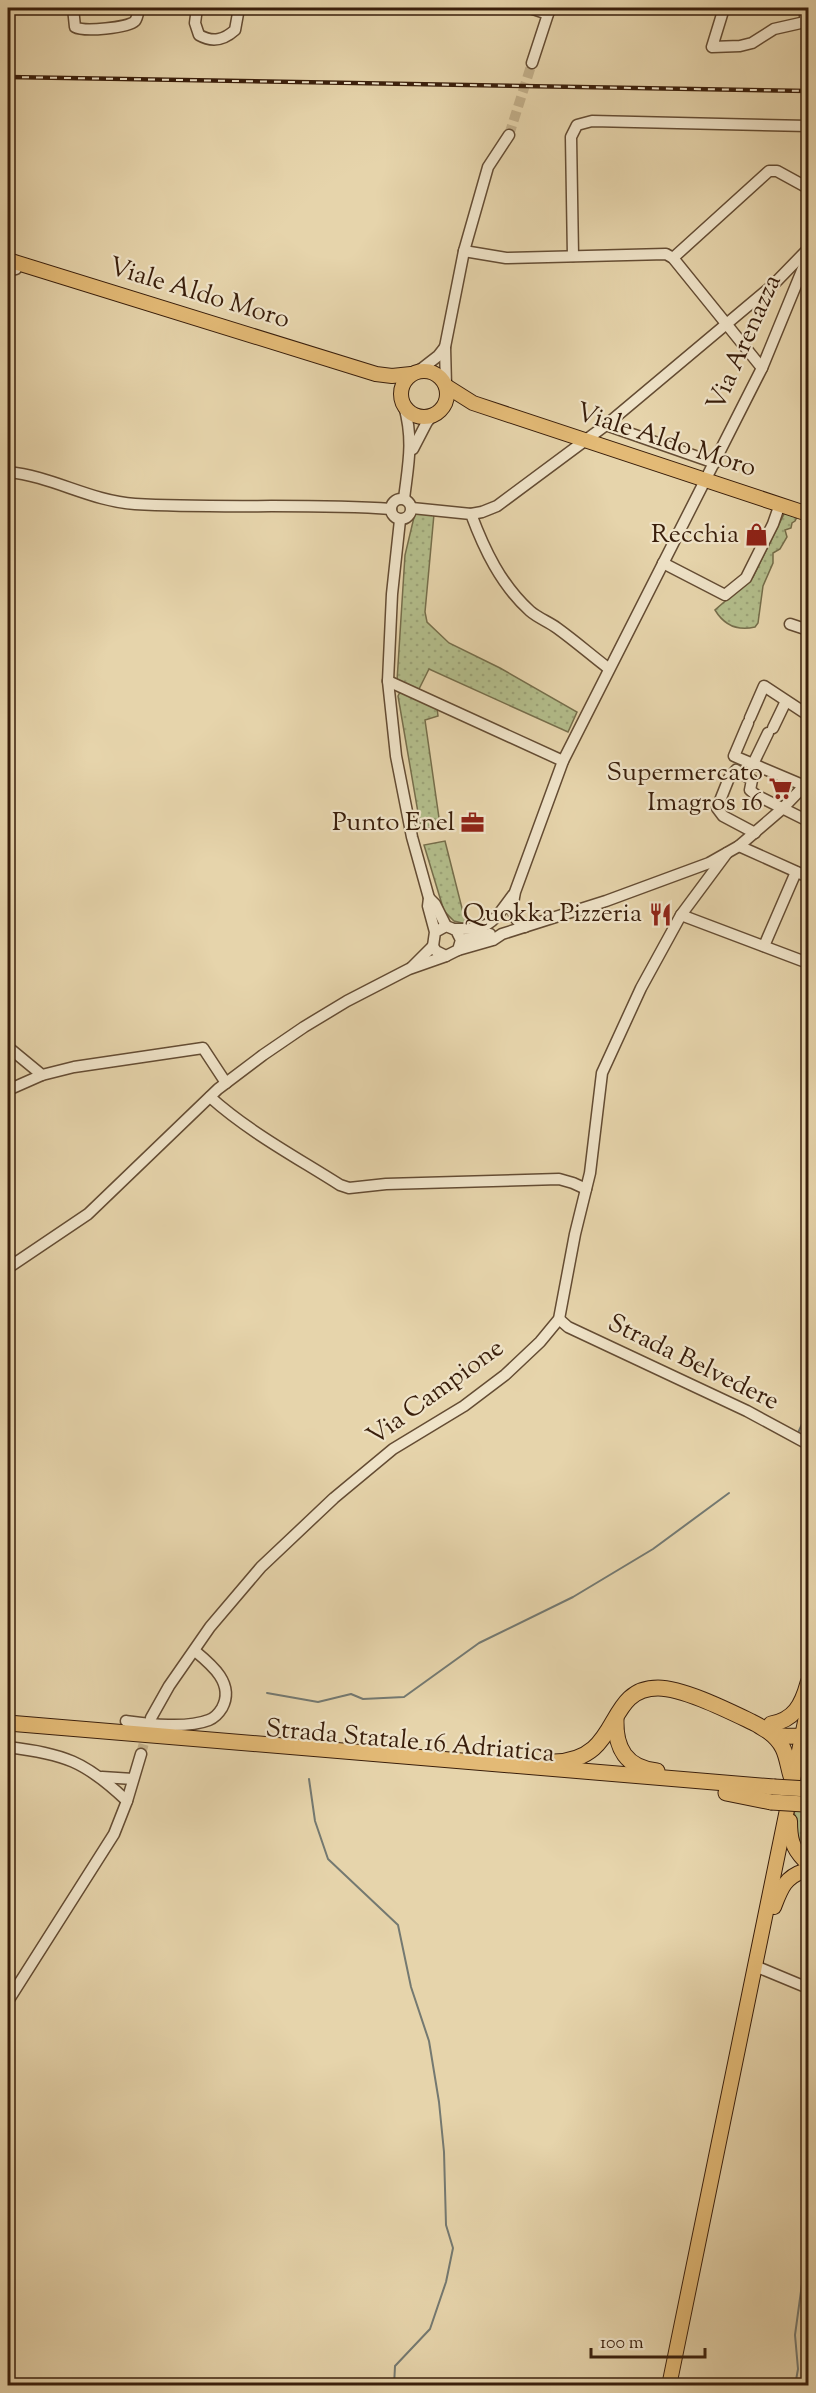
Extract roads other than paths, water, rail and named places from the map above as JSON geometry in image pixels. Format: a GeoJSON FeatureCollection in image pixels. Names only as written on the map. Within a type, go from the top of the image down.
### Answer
{"type":"FeatureCollection","features":[{"type":"Feature","properties":{"kind":"highway"},"geometry":{"type":"LineString","coordinates":[[770,1728],[784,1722],[800,1707],[808,1683]]}},
{"type":"Feature","properties":{"kind":"highway"},"geometry":{"type":"LineString","coordinates":[[192,1739],[234,1737],[563,1762],[576,1759],[597,1748],[625,1701],[636,1692],[658,1688],[682,1692],[770,1728],[782,1725],[803,1736]]}},
{"type":"Feature","properties":{"kind":"highway"},"geometry":{"type":"LineString","coordinates":[[615,1719],[615,1734],[623,1753],[641,1767],[773,1791]]}},
{"type":"Feature","properties":{"kind":"highway","name":"Strada Statale 16 Adriatica"},"geometry":{"type":"LineString","coordinates":[[8,1723],[806,1793]]}},
{"type":"Feature","properties":{"kind":"highway"},"geometry":{"type":"LineString","coordinates":[[770,1728],[786,1751],[789,1774],[806,1793]]}},
{"type":"Feature","properties":{"kind":"highway","name":"Strada Statale 16 Adriatica"},"geometry":{"type":"LineString","coordinates":[[8,1733],[726,1793],[773,1791]]}},
{"type":"Feature","properties":{"kind":"main road","name":"Viale Aldo Moro"},"geometry":{"type":"LineString","coordinates":[[10,266],[36,268],[376,374],[392,376],[416,372]]}},
{"type":"Feature","properties":{"kind":"main road"},"geometry":{"type":"LineString","coordinates":[[416,372],[436,374],[446,386],[445,404],[434,415],[417,416],[402,402],[401,389],[405,380],[416,372]]}},
{"type":"Feature","properties":{"kind":"main road","name":"Viale Aldo Moro"},"geometry":{"type":"LineString","coordinates":[[376,374],[390,383],[402,402]]}},
{"type":"Feature","properties":{"kind":"main road","name":"Viale Aldo Moro"},"geometry":{"type":"LineString","coordinates":[[446,386],[473,403],[808,514]]}},
{"type":"Feature","properties":{"kind":"main road","name":"Viale Aldo Moro"},"geometry":{"type":"LineString","coordinates":[[445,404],[473,403]]}},
{"type":"Feature","properties":{"kind":"main road"},"geometry":{"type":"LineString","coordinates":[[669,2385],[788,1811],[806,1793],[803,1736],[808,1707]]}},
{"type":"Feature","properties":{"kind":"main road"},"geometry":{"type":"LineString","coordinates":[[788,1811],[792,1844],[806,1866]]}},
{"type":"Feature","properties":{"kind":"main road"},"geometry":{"type":"LineString","coordinates":[[776,1864],[792,1870],[806,1866]]}},
{"type":"Feature","properties":{"kind":"main road"},"geometry":{"type":"LineString","coordinates":[[763,1927],[784,1882],[806,1866]]}},
{"type":"Feature","properties":{"kind":"street"},"geometry":{"type":"LineString","coordinates":[[74,8],[75,27],[86,30],[130,24],[138,12]]}},
{"type":"Feature","properties":{"kind":"street"},"geometry":{"type":"LineString","coordinates":[[197,8],[196,29],[199,35],[213,40],[222,39],[236,30],[239,8]]}},
{"type":"Feature","properties":{"kind":"street"},"geometry":{"type":"LineString","coordinates":[[530,8],[549,11],[532,63]]}},
{"type":"Feature","properties":{"kind":"street"},"geometry":{"type":"LineString","coordinates":[[724,8],[712,47],[752,43],[774,29],[805,22],[806,8]]}},
{"type":"Feature","properties":{"kind":"street"},"geometry":{"type":"LineString","coordinates":[[573,256],[571,137],[577,125],[592,122],[808,126]]}},
{"type":"Feature","properties":{"kind":"street"},"geometry":{"type":"LineString","coordinates":[[446,386],[445,347],[464,251],[488,168],[509,135]]}},
{"type":"Feature","properties":{"kind":"street"},"geometry":{"type":"LineString","coordinates":[[673,258],[769,171],[777,171],[808,189]]}},
{"type":"Feature","properties":{"kind":"street"},"geometry":{"type":"LineString","coordinates":[[404,499],[412,508],[471,513],[482,512],[497,506],[606,425],[773,285],[808,249]]}},
{"type":"Feature","properties":{"kind":"street"},"geometry":{"type":"LineString","coordinates":[[464,251],[506,258],[666,254],[673,258],[762,368]]}},
{"type":"Feature","properties":{"kind":"street","name":"Via Arenazza"},"geometry":{"type":"LineString","coordinates":[[515,892],[562,761],[762,368],[808,256]]}},
{"type":"Feature","properties":{"kind":"street"},"geometry":{"type":"LineString","coordinates":[[416,372],[438,356],[445,347]]}},
{"type":"Feature","properties":{"kind":"street"},"geometry":{"type":"LineString","coordinates":[[402,402],[411,435],[411,452],[404,499]]}},
{"type":"Feature","properties":{"kind":"street"},"geometry":{"type":"LineString","coordinates":[[411,452],[426,422],[434,415]]}},
{"type":"Feature","properties":{"kind":"street"},"geometry":{"type":"LineString","coordinates":[[606,425],[715,463]]}},
{"type":"Feature","properties":{"kind":"street"},"geometry":{"type":"LineString","coordinates":[[8,472],[41,477],[87,495],[134,504],[391,509]]}},
{"type":"Feature","properties":{"kind":"street"},"geometry":{"type":"LineString","coordinates":[[391,509],[395,501],[404,499]]}},
{"type":"Feature","properties":{"kind":"street"},"geometry":{"type":"LineString","coordinates":[[663,562],[725,594],[746,578],[773,524],[780,504]]}},
{"type":"Feature","properties":{"kind":"street"},"geometry":{"type":"LineString","coordinates":[[391,509],[395,518],[400,520],[409,517],[412,508]]}},
{"type":"Feature","properties":{"kind":"street"},"geometry":{"type":"LineString","coordinates":[[471,513],[484,548],[521,602],[531,612],[557,628],[608,668]]}},
{"type":"Feature","properties":{"kind":"street"},"geometry":{"type":"LineString","coordinates":[[400,520],[392,594],[388,681],[396,756],[412,837],[429,898],[428,906],[435,932],[433,946],[410,969]]}},
{"type":"Feature","properties":{"kind":"street"},"geometry":{"type":"LineString","coordinates":[[790,624],[808,630]]}},
{"type":"Feature","properties":{"kind":"street"},"geometry":{"type":"LineString","coordinates":[[388,681],[562,761]]}},
{"type":"Feature","properties":{"kind":"street"},"geometry":{"type":"LineString","coordinates":[[8,1268],[88,1214],[226,1083],[304,1027],[347,1001],[410,969],[446,956],[459,945],[525,927],[691,871],[739,846],[807,784],[734,756],[764,687],[808,707]]}},
{"type":"Feature","properties":{"kind":"street"},"geometry":{"type":"LineString","coordinates":[[789,699],[808,715]]}},
{"type":"Feature","properties":{"kind":"street"},"geometry":{"type":"LineString","coordinates":[[753,764],[789,699]]}},
{"type":"Feature","properties":{"kind":"street"},"geometry":{"type":"LineString","coordinates":[[755,833],[723,816],[717,808],[729,778],[736,770],[752,780],[750,790],[808,821]]}},
{"type":"Feature","properties":{"kind":"street"},"geometry":{"type":"LineString","coordinates":[[739,846],[808,877]]}},
{"type":"Feature","properties":{"kind":"street","name":"Via Campione"},"geometry":{"type":"LineString","coordinates":[[151,1718],[169,1686],[210,1627],[261,1567],[334,1498],[393,1449],[464,1407],[505,1375],[540,1342],[559,1319],[586,1190],[602,1073],[641,988],[681,915],[727,854]]}},
{"type":"Feature","properties":{"kind":"street"},"geometry":{"type":"LineString","coordinates":[[764,946],[796,872]]}},
{"type":"Feature","properties":{"kind":"street"},"geometry":{"type":"LineString","coordinates":[[435,932],[450,928],[478,929],[484,927],[494,920],[515,892]]}},
{"type":"Feature","properties":{"kind":"street"},"geometry":{"type":"LineString","coordinates":[[515,892],[512,912],[515,919],[525,927]]}},
{"type":"Feature","properties":{"kind":"street"},"geometry":{"type":"LineString","coordinates":[[429,898],[435,904],[459,945]]}},
{"type":"Feature","properties":{"kind":"street"},"geometry":{"type":"LineString","coordinates":[[681,915],[808,963]]}},
{"type":"Feature","properties":{"kind":"street"},"geometry":{"type":"LineString","coordinates":[[433,946],[440,954],[446,956]]}},
{"type":"Feature","properties":{"kind":"street"},"geometry":{"type":"LineString","coordinates":[[8,1047],[42,1076]]}},
{"type":"Feature","properties":{"kind":"street"},"geometry":{"type":"LineString","coordinates":[[8,1090],[42,1076],[74,1067],[203,1048],[226,1083]]}},
{"type":"Feature","properties":{"kind":"street"},"geometry":{"type":"LineString","coordinates":[[210,1097],[226,1112],[340,1185],[349,1188],[386,1184],[559,1179],[586,1190]]}},
{"type":"Feature","properties":{"kind":"street","name":"Strada Belvedere"},"geometry":{"type":"LineString","coordinates":[[559,1319],[568,1328],[747,1411],[808,1444]]}},
{"type":"Feature","properties":{"kind":"street"},"geometry":{"type":"LineString","coordinates":[[126,1721],[157,1725],[197,1723],[211,1720],[219,1713],[226,1700],[222,1679],[213,1666],[195,1651]]}},
{"type":"Feature","properties":{"kind":"street"},"geometry":{"type":"LineString","coordinates":[[8,1747],[55,1754],[74,1760],[102,1777],[127,1801]]}},
{"type":"Feature","properties":{"kind":"street"},"geometry":{"type":"LineString","coordinates":[[8,2001],[114,1834],[141,1754]]}},
{"type":"Feature","properties":{"kind":"street"},"geometry":{"type":"LineString","coordinates":[[102,1777],[133,1779]]}},
{"type":"Feature","properties":{"kind":"street"},"geometry":{"type":"LineString","coordinates":[[755,1966],[808,1988]]}},
{"type":"Feature","properties":{"kind":"waterway"},"geometry":{"type":"LineString","coordinates":[[798,1433],[808,1411]]}},
{"type":"Feature","properties":{"kind":"waterway"},"geometry":{"type":"LineString","coordinates":[[267,1693],[318,1702],[351,1694],[363,1699],[404,1697],[479,1643],[573,1597],[653,1549],[729,1493]]}},
{"type":"Feature","properties":{"kind":"waterway"},"geometry":{"type":"LineString","coordinates":[[309,1779],[315,1821],[328,1859],[398,1925],[411,1987],[429,2041],[439,2102],[444,2152],[446,2225],[453,2248],[446,2282],[430,2329],[395,2366],[394,2386]]}},
{"type":"Feature","properties":{"kind":"waterway"},"geometry":{"type":"LineString","coordinates":[[795,2386],[798,2369],[795,2335],[808,2240]]}},
{"type":"Feature","properties":{"kind":"tunnel"},"geometry":{"type":"LineString","coordinates":[[509,135],[532,63]]}},
{"type":"Feature","properties":{"kind":"tunnel"},"geometry":{"type":"LineString","coordinates":[[141,1754],[148,1728]]}},
{"type":"Feature","properties":{"kind":"railway"},"geometry":{"type":"LineString","coordinates":[[8,77],[808,91]]}},
{"type":"Feature","properties":{"kind":"place","name":"Recchia"},"geometry":{"type":"Point","coordinates":[757,535]}},
{"type":"Feature","properties":{"kind":"place","name":"Supermercato Imagros 16"},"geometry":{"type":"Point","coordinates":[781,788]}},
{"type":"Feature","properties":{"kind":"place","name":"Punto Enel"},"geometry":{"type":"Point","coordinates":[473,823]}},
{"type":"Feature","properties":{"kind":"place","name":"Quokka Pizzeria"},"geometry":{"type":"Point","coordinates":[660,914]}}]}
